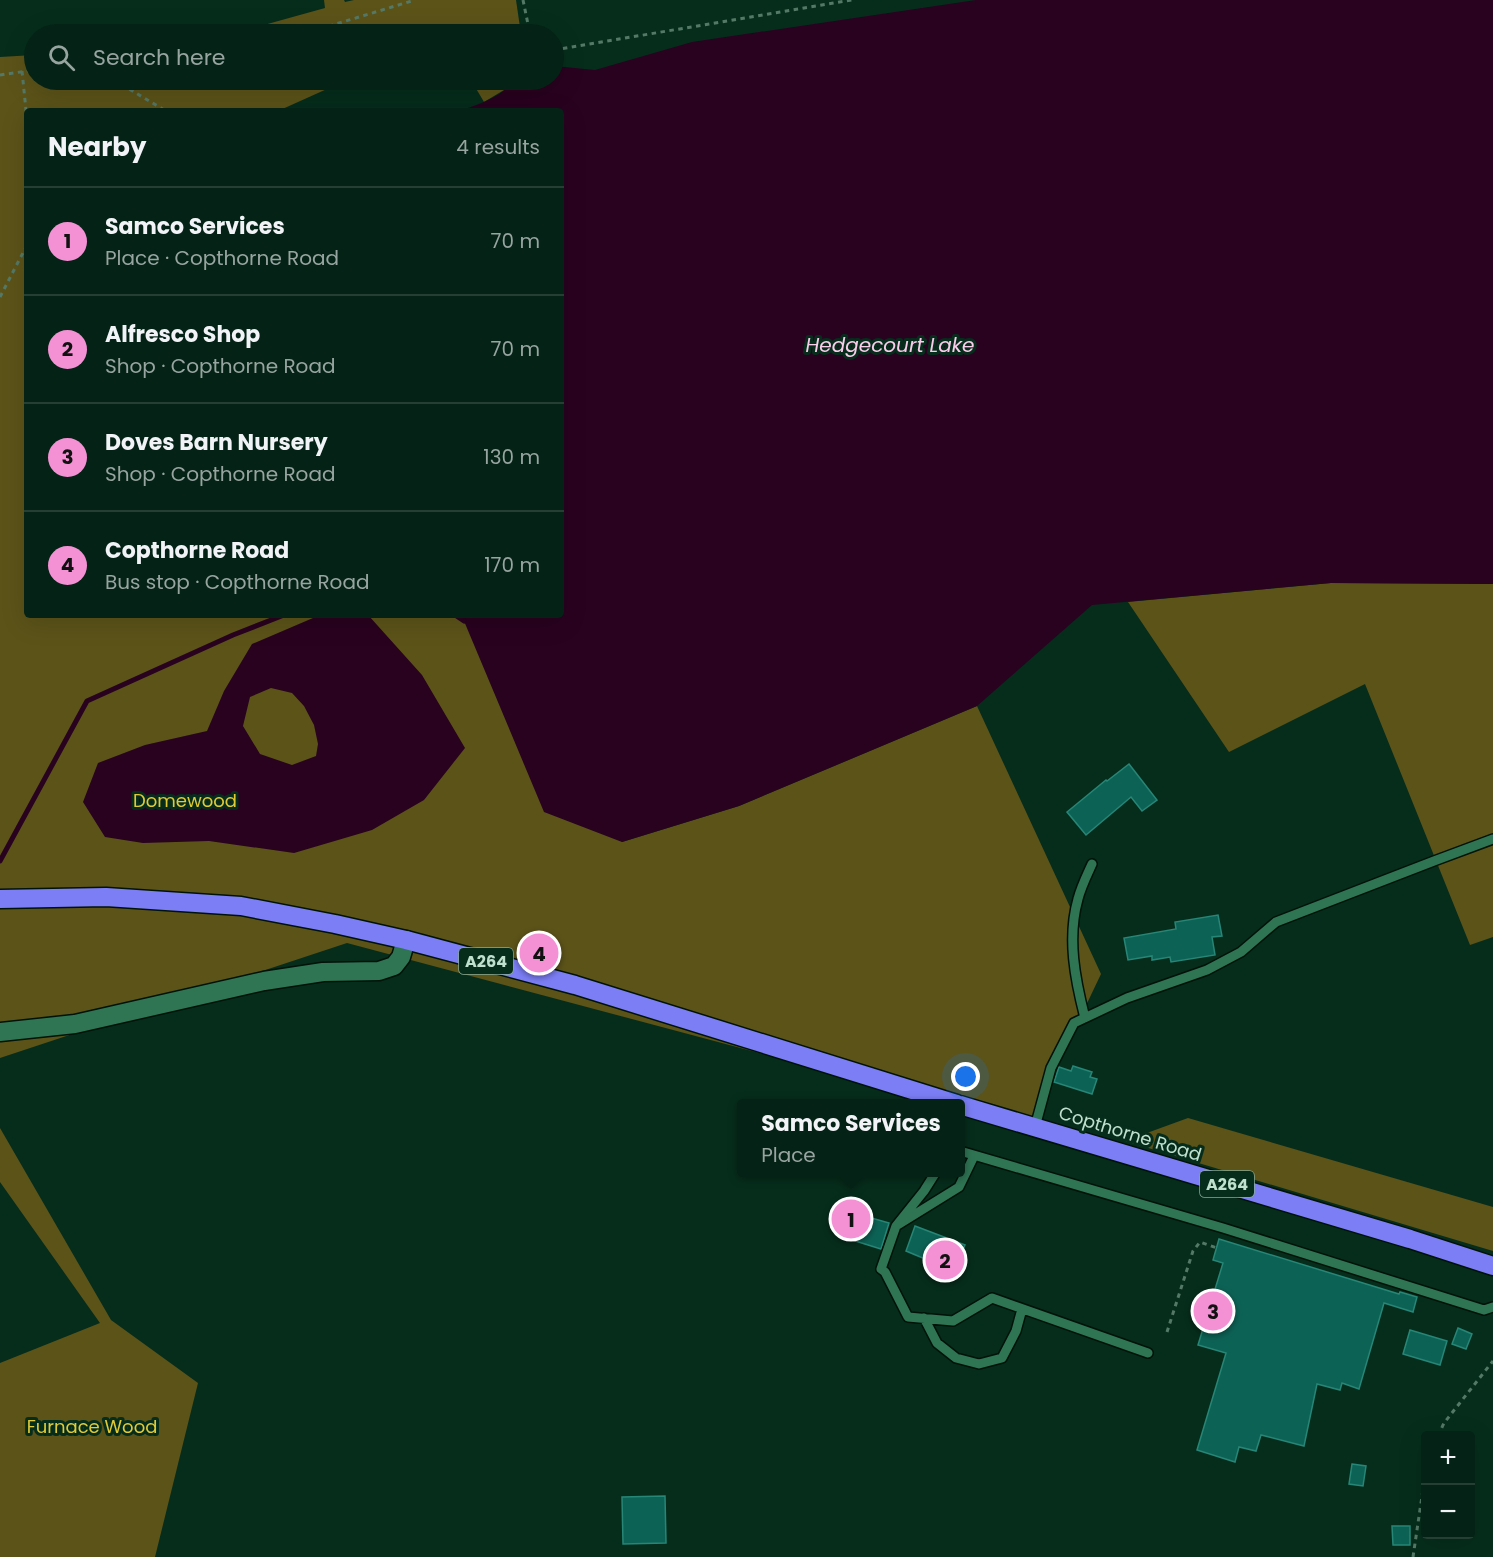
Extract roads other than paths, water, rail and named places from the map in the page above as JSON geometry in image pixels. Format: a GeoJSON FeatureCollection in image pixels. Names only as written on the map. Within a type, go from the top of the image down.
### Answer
{"type":"FeatureCollection","features":[{"type":"Feature","properties":{"kind":"highway","name":"Copthorne Road"},"geometry":{"type":"LineString","coordinates":[[0,899],[106,897],[241,906],[335,924],[406,940],[575,986],[927,1099]]}},
{"type":"Feature","properties":{"kind":"highway","name":"Copthorne Road"},"geometry":{"type":"LineString","coordinates":[[965,1106],[1493,1266]]}},
{"type":"Feature","properties":{"kind":"street"},"geometry":{"type":"LineString","coordinates":[[0,1032],[75,1024],[264,981],[323,972],[379,971],[394,966],[401,957],[406,940]]}},
{"type":"Feature","properties":{"kind":"lane"},"geometry":{"type":"LineString","coordinates":[[1035,1127],[1051,1068],[1074,1023],[1127,998],[1208,970],[1241,952],[1276,922],[1493,839]]}},
{"type":"Feature","properties":{"kind":"lane"},"geometry":{"type":"LineString","coordinates":[[1085,1018],[1077,987],[1073,941],[1078,898],[1092,864]]}},
{"type":"Feature","properties":{"kind":"lane"},"geometry":{"type":"LineString","coordinates":[[965,1153],[1223,1228],[1485,1310],[1493,1307]]}},
{"type":"Feature","properties":{"kind":"lane"},"geometry":{"type":"LineString","coordinates":[[965,1174],[974,1156]]}},
{"type":"Feature","properties":{"kind":"lane"},"geometry":{"type":"LineString","coordinates":[[933,1177],[896,1226],[881,1269],[885,1272],[908,1317],[953,1321],[992,1298],[1148,1353]]}},
{"type":"Feature","properties":{"kind":"lane"},"geometry":{"type":"LineString","coordinates":[[896,1226],[959,1186],[964,1177]]}},
{"type":"Feature","properties":{"kind":"lane"},"geometry":{"type":"LineString","coordinates":[[924,1318],[937,1343],[957,1358],[979,1364],[1002,1358],[1016,1331],[1022,1309]]}},
{"type":"Feature","properties":{"kind":"water","name":"Hedgecourt Lake"},"geometry":{"type":"Polygon","coordinates":[[[976,0],[1493,0],[1493,584],[1331,583],[1092,605],[977,706],[739,806],[622,842],[544,812],[462,618],[564,618],[564,108],[468,108],[482,103],[504,90],[564,90],[564,67],[595,70],[692,42],[976,0]]]}},
{"type":"Feature","properties":{"kind":"water"},"geometry":{"type":"Polygon","coordinates":[[[313,618],[371,618],[422,675],[465,748],[424,800],[372,830],[294,853],[209,841],[143,843],[105,837],[83,802],[98,763],[145,745],[207,731],[224,691],[252,644],[313,618]],[[271,688],[250,697],[243,726],[260,754],[292,765],[316,756],[318,744],[314,725],[304,706],[292,693],[271,688]]]}},
{"type":"Feature","properties":{"kind":"waterway"},"geometry":{"type":"LineString","coordinates":[[0,861],[87,701],[233,635],[276,618]]}},
{"type":"Feature","properties":{"kind":"waterway"},"geometry":{"type":"LineString","coordinates":[[460,618],[464,621]]}},
{"type":"Feature","properties":{"kind":"place","name":"Copthorne Road"},"geometry":{"type":"Point","coordinates":[539,953]}},
{"type":"Feature","properties":{"kind":"place","name":"Samco Services"},"geometry":{"type":"Point","coordinates":[851,1219]}},
{"type":"Feature","properties":{"kind":"place","name":"Alfresco Shop"},"geometry":{"type":"Point","coordinates":[945,1260]}},
{"type":"Feature","properties":{"kind":"place","name":"Doves Barn Nursery"},"geometry":{"type":"Point","coordinates":[1213,1311]}},
{"type":"Feature","properties":{"kind":"park label","name":"Domewood"},"geometry":{"type":"Point","coordinates":[185,801]}},
{"type":"Feature","properties":{"kind":"park label","name":"Furnace Wood"},"geometry":{"type":"Point","coordinates":[92,1427]}}]}
